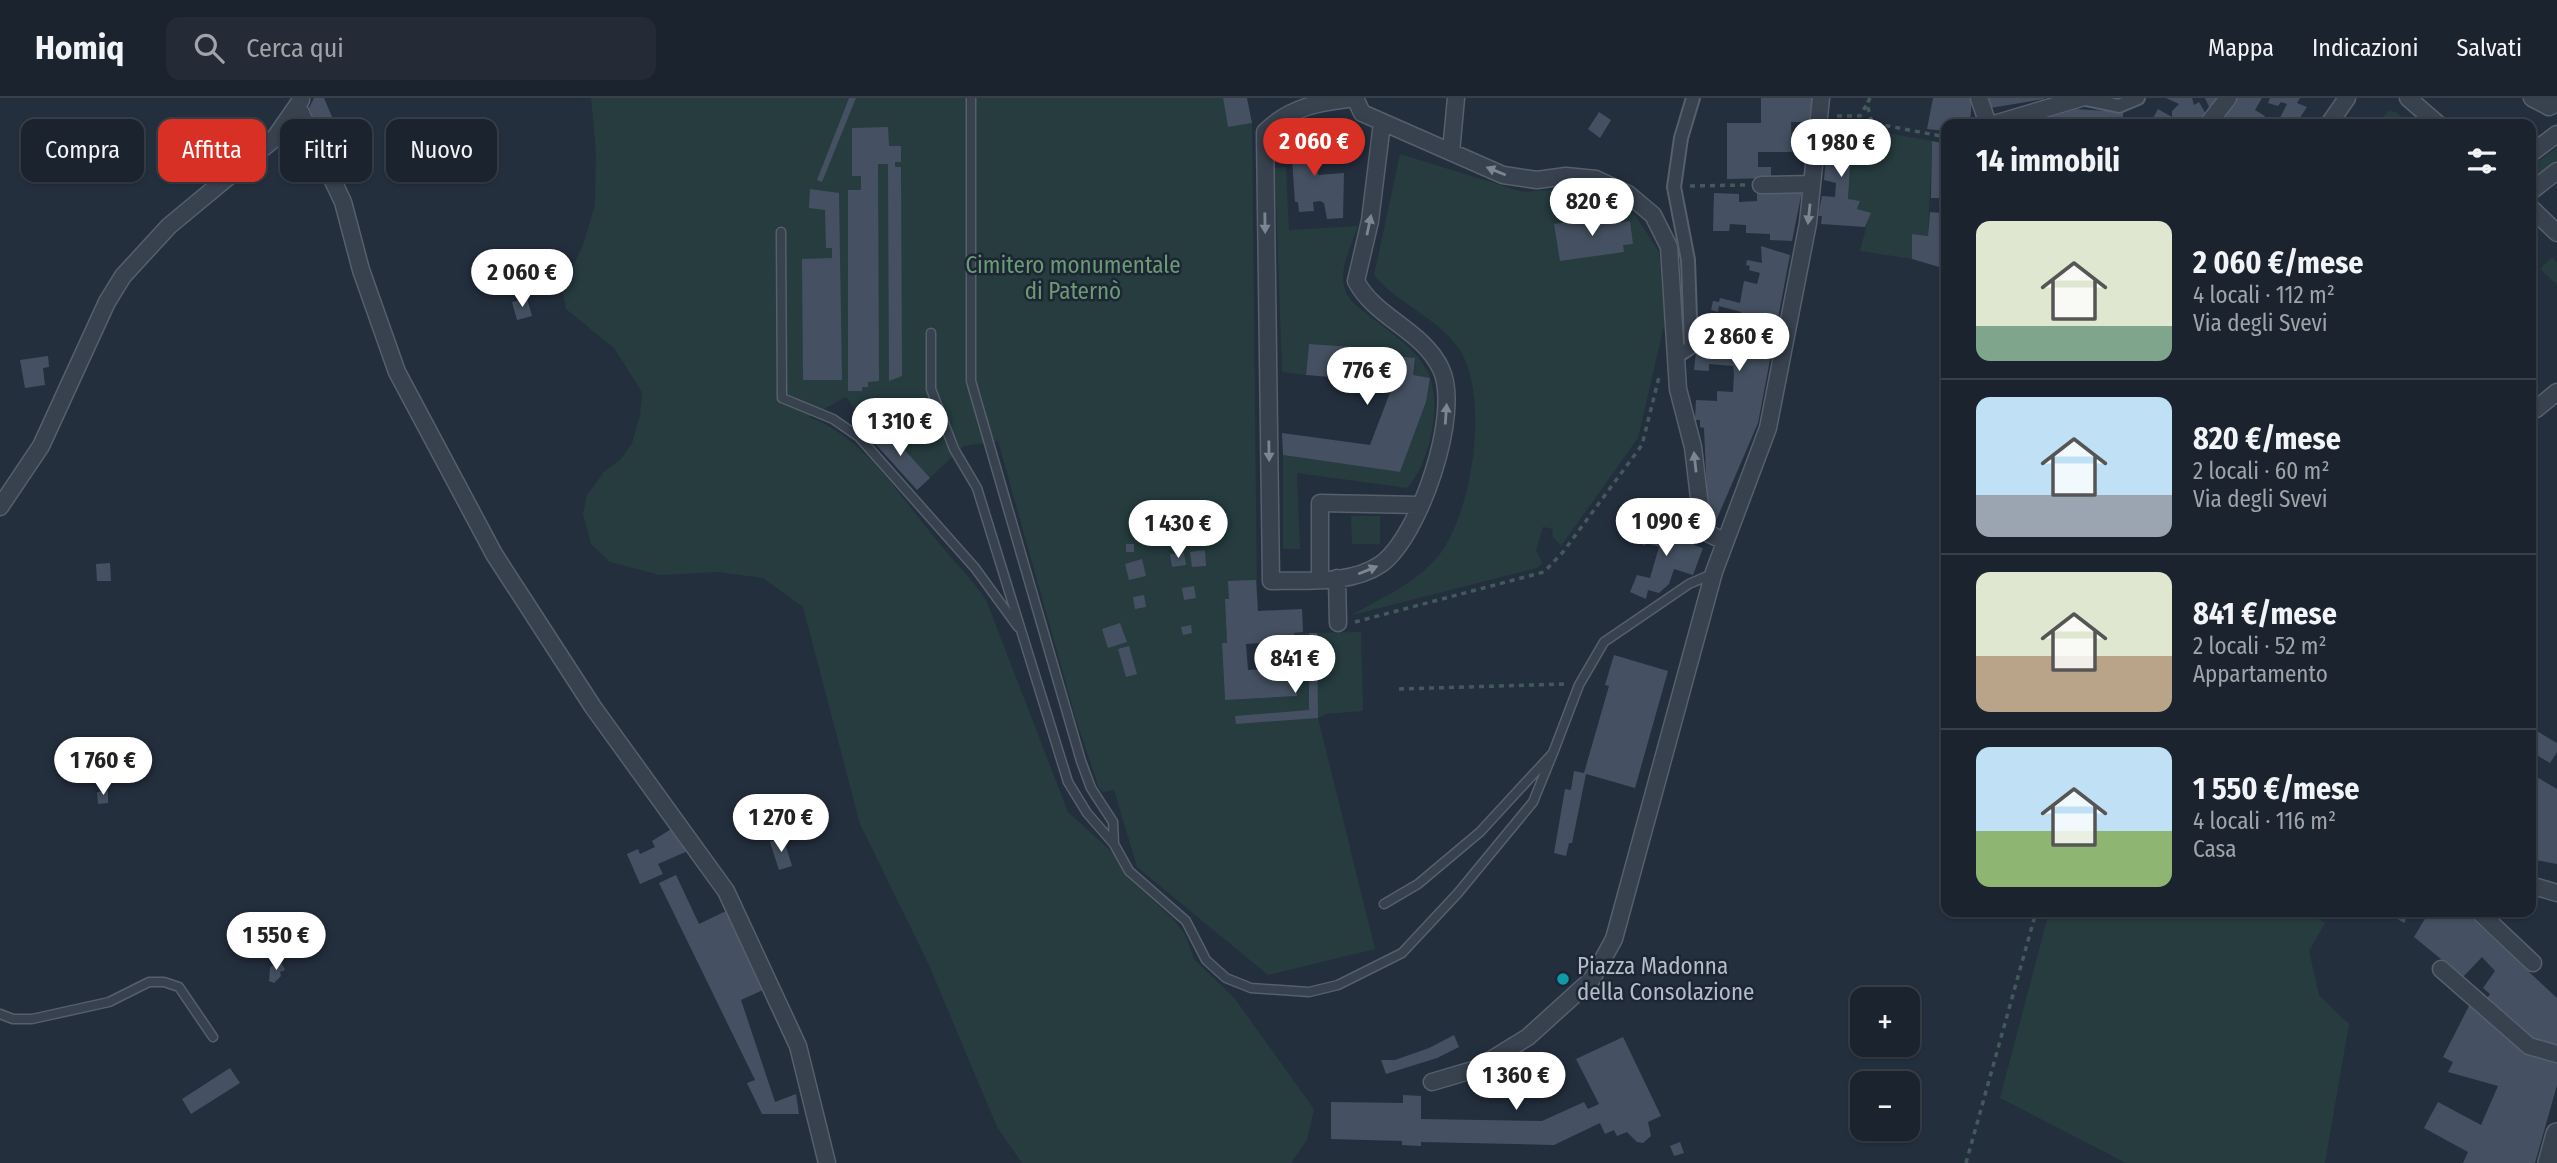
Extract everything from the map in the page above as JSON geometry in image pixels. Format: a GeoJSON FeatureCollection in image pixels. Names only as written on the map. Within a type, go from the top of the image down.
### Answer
{"type":"FeatureCollection","features":[{"type":"Feature","properties":{"kind":"street"},"geometry":{"type":"LineString","coordinates":[[1382,123],[1370,221],[1355,276],[1369,300],[1419,340],[1441,369],[1447,390],[1447,418],[1439,452],[1406,538],[1379,566],[1354,576],[1271,581],[1265,132],[1273,123],[1293,111],[1319,102],[1355,98],[1362,113],[1503,175],[1537,180],[1566,176],[1596,179],[1612,184],[1643,205],[1662,230],[1669,247],[1678,389],[1693,447],[1703,531],[1724,541]]}},
{"type":"Feature","properties":{"kind":"street"},"geometry":{"type":"LineString","coordinates":[[1451,152],[1456,98]]}},
{"type":"Feature","properties":{"kind":"street"},"geometry":{"type":"LineString","coordinates":[[1676,357],[1691,347],[1688,260],[1674,187],[1681,138],[1693,98]]}},
{"type":"Feature","properties":{"kind":"street"},"geometry":{"type":"LineString","coordinates":[[1432,1082],[1476,1069],[1528,1037],[1592,979],[1614,939],[1631,867],[1714,572],[1769,428],[1808,223],[1821,98]]}},
{"type":"Feature","properties":{"kind":"street"},"geometry":{"type":"LineString","coordinates":[[1979,98],[1986,119]]}},
{"type":"Feature","properties":{"kind":"street"},"geometry":{"type":"LineString","coordinates":[[2010,119],[2076,99],[2112,106],[2138,98]]}},
{"type":"Feature","properties":{"kind":"street"},"geometry":{"type":"LineString","coordinates":[[2212,119],[2228,98]]}},
{"type":"Feature","properties":{"kind":"street"},"geometry":{"type":"LineString","coordinates":[[2332,119],[2347,98]]}},
{"type":"Feature","properties":{"kind":"street"},"geometry":{"type":"LineString","coordinates":[[2408,98],[2432,119]]}},
{"type":"Feature","properties":{"kind":"street"},"geometry":{"type":"LineString","coordinates":[[2532,98],[2549,107],[2557,103]]}},
{"type":"Feature","properties":{"kind":"street"},"geometry":{"type":"LineString","coordinates":[[0,507],[41,446],[107,302],[123,276],[169,226],[274,139],[300,103]]}},
{"type":"Feature","properties":{"kind":"street"},"geometry":{"type":"LineString","coordinates":[[300,103],[342,202],[361,270],[397,372],[494,554],[593,707],[726,891],[798,1045],[827,1163]]}},
{"type":"Feature","properties":{"kind":"street"},"geometry":{"type":"LineString","coordinates":[[2536,150],[2557,134]]}},
{"type":"Feature","properties":{"kind":"street"},"geometry":{"type":"LineString","coordinates":[[2536,187],[2557,171]]}},
{"type":"Feature","properties":{"kind":"street"},"geometry":{"type":"LineString","coordinates":[[1761,185],[1812,184]]}},
{"type":"Feature","properties":{"kind":"street"},"geometry":{"type":"LineString","coordinates":[[2536,213],[2557,233]]}},
{"type":"Feature","properties":{"kind":"street"},"geometry":{"type":"LineString","coordinates":[[2536,410],[2557,392]]}},
{"type":"Feature","properties":{"kind":"street"},"geometry":{"type":"LineString","coordinates":[[1320,580],[1320,503],[1419,505]]}},
{"type":"Feature","properties":{"kind":"street"},"geometry":{"type":"LineString","coordinates":[[1337,578],[1338,623]]}},
{"type":"Feature","properties":{"kind":"street"},"geometry":{"type":"LineString","coordinates":[[2536,884],[2557,882]]}},
{"type":"Feature","properties":{"kind":"street"},"geometry":{"type":"LineString","coordinates":[[2536,886],[2557,893]]}},
{"type":"Feature","properties":{"kind":"street"},"geometry":{"type":"LineString","coordinates":[[2484,917],[2533,963]]}},
{"type":"Feature","properties":{"kind":"street"},"geometry":{"type":"LineString","coordinates":[[2441,969],[2529,1045],[2557,1054]]}},
{"type":"Feature","properties":{"kind":"street"},"geometry":{"type":"LineString","coordinates":[[2549,1163],[2557,1134]]}},
{"type":"Feature","properties":{"kind":"lane"},"geometry":{"type":"LineString","coordinates":[[971,98],[971,381],[1081,761],[1091,788],[1113,822],[1115,844]]}},
{"type":"Feature","properties":{"kind":"lane"},"geometry":{"type":"LineString","coordinates":[[781,232],[782,398],[833,419],[859,437],[975,568],[1022,632]]}},
{"type":"Feature","properties":{"kind":"lane"},"geometry":{"type":"LineString","coordinates":[[931,333],[931,389],[954,449],[977,488],[1068,782],[1087,813],[1115,844],[1129,871],[1186,921],[1206,960],[1226,978],[1251,988],[1308,992],[1338,985],[1402,953],[1458,893],[1533,802],[1578,685],[1604,642],[1689,584],[1714,572]]}},
{"type":"Feature","properties":{"kind":"lane"},"geometry":{"type":"LineString","coordinates":[[1384,904],[1418,884],[1480,832],[1553,753]]}},
{"type":"Feature","properties":{"kind":"lane"},"geometry":{"type":"LineString","coordinates":[[0,1014],[13,1019],[32,1019],[108,1002],[149,982],[164,982],[179,987],[213,1037]]}},
{"type":"Feature","properties":{"kind":"path"},"geometry":{"type":"LineString","coordinates":[[1860,116],[1870,98]]}},
{"type":"Feature","properties":{"kind":"path"},"geometry":{"type":"LineString","coordinates":[[1867,104],[1871,123],[1941,136]]}},
{"type":"Feature","properties":{"kind":"path"},"geometry":{"type":"LineString","coordinates":[[1674,187],[1761,185]]}},
{"type":"Feature","properties":{"kind":"path"},"geometry":{"type":"LineString","coordinates":[[1338,623],[1358,621],[1544,572],[1563,552],[1642,445],[1660,374],[1676,357]]}},
{"type":"Feature","properties":{"kind":"path"},"geometry":{"type":"LineString","coordinates":[[1399,690],[1549,682],[1578,685]]}},
{"type":"Feature","properties":{"kind":"path"},"geometry":{"type":"LineString","coordinates":[[1966,1163],[2035,917]]}},
{"type":"Feature","properties":{"kind":"green space","name":"Cimitero monumentale di Paternò"},"geometry":{"type":"Polygon","coordinates":[[[591,98],[1223,98],[1228,127],[1252,123],[1257,598],[1225,600],[1227,643],[1222,644],[1225,700],[1297,696],[1294,633],[1361,632],[1363,711],[1326,714],[1318,718],[1375,949],[1268,975],[1137,867],[1114,790],[1103,792],[1099,788],[1077,723],[998,441],[964,446],[917,490],[871,439],[874,435],[846,397],[809,417],[829,426],[864,453],[986,600],[1068,812],[1113,853],[1128,878],[1172,918],[1185,934],[1194,959],[1235,999],[1314,1109],[1307,1140],[1291,1163],[1022,1163],[997,1127],[929,965],[860,824],[803,607],[763,578],[718,572],[660,575],[610,562],[591,544],[583,514],[587,495],[604,472],[621,459],[632,443],[640,416],[642,392],[614,348],[566,309],[562,290],[583,245],[595,205],[596,152],[591,98]]]}},
{"type":"Feature","properties":{"kind":"green space"},"geometry":{"type":"Polygon","coordinates":[[[2389,111],[2396,112],[2404,119],[2382,119],[2389,111]]]}},
{"type":"Feature","properties":{"kind":"green space"},"geometry":{"type":"Polygon","coordinates":[[[1864,129],[1932,141],[1928,236],[1912,234],[1912,259],[1860,251],[1870,213],[1857,209],[1860,201],[1848,199],[1850,163],[1863,163],[1864,129]]]}},
{"type":"Feature","properties":{"kind":"green space"},"geometry":{"type":"Polygon","coordinates":[[[2557,148],[2557,162],[2536,178],[2536,163],[2557,148]]]}},
{"type":"Feature","properties":{"kind":"green space"},"geometry":{"type":"Polygon","coordinates":[[[1400,154],[1523,192],[1590,187],[1624,205],[1635,215],[1659,252],[1665,321],[1638,438],[1561,546],[1552,536],[1553,529],[1543,527],[1536,550],[1542,563],[1537,568],[1352,615],[1404,585],[1432,563],[1446,545],[1457,520],[1472,461],[1474,400],[1470,373],[1461,352],[1442,330],[1395,295],[1374,275],[1400,154]]]}},
{"type":"Feature","properties":{"kind":"green space"},"geometry":{"type":"Polygon","coordinates":[[[1286,167],[1289,230],[1358,226],[1344,265],[1343,282],[1346,293],[1356,305],[1419,358],[1430,379],[1413,375],[1415,358],[1309,344],[1306,375],[1282,372],[1275,168],[1286,167]]]}},
{"type":"Feature","properties":{"kind":"green space"},"geometry":{"type":"Polygon","coordinates":[[[2552,257],[2557,262],[2557,285],[2540,269],[2552,257]]]}},
{"type":"Feature","properties":{"kind":"green space"},"geometry":{"type":"Polygon","coordinates":[[[1430,379],[1434,403],[1433,424],[1421,466],[1407,488],[1297,473],[1300,549],[1283,549],[1283,455],[1400,472],[1426,402],[1430,379]]]}},
{"type":"Feature","properties":{"kind":"green space"},"geometry":{"type":"Polygon","coordinates":[[[1351,516],[1380,516],[1380,544],[1352,544],[1351,516]]]}},
{"type":"Feature","properties":{"kind":"green space"},"geometry":{"type":"Polygon","coordinates":[[[2048,917],[2316,917],[2325,923],[2309,951],[2319,995],[2349,1024],[2325,1163],[2126,1163],[2000,1098],[2048,917]]]}},
{"type":"Feature","properties":{"kind":"building"},"geometry":{"type":"Polygon","coordinates":[[[314,98],[324,98],[333,119],[314,119],[309,108],[314,98]]]}},
{"type":"Feature","properties":{"kind":"building"},"geometry":{"type":"Polygon","coordinates":[[[849,98],[856,98],[822,182],[817,180],[849,98]]]}},
{"type":"Feature","properties":{"kind":"building"},"geometry":{"type":"Polygon","coordinates":[[[1223,98],[1247,98],[1252,123],[1228,127],[1223,98]]]}},
{"type":"Feature","properties":{"kind":"building"},"geometry":{"type":"Polygon","coordinates":[[[1761,98],[1816,98],[1811,122],[1791,122],[1792,152],[1758,152],[1758,167],[1771,167],[1771,178],[1727,179],[1727,123],[1761,123],[1761,98]]]}},
{"type":"Feature","properties":{"kind":"building"},"geometry":{"type":"Polygon","coordinates":[[[1933,98],[1972,98],[1970,119],[1941,119],[1941,130],[1927,129],[1933,98]]]}},
{"type":"Feature","properties":{"kind":"building"},"geometry":{"type":"Polygon","coordinates":[[[1988,98],[2044,98],[2044,99],[1990,108],[1988,98]]]}},
{"type":"Feature","properties":{"kind":"building"},"geometry":{"type":"Polygon","coordinates":[[[2166,98],[2192,98],[2194,105],[2199,102],[2207,116],[2204,119],[2153,119],[2158,109],[2172,117],[2172,111],[2179,104],[2166,98]]]}},
{"type":"Feature","properties":{"kind":"building"},"geometry":{"type":"Polygon","coordinates":[[[2205,98],[2222,98],[2211,111],[2205,98]]]}},
{"type":"Feature","properties":{"kind":"building"},"geometry":{"type":"Polygon","coordinates":[[[2235,98],[2262,98],[2255,110],[2265,116],[2263,119],[2221,119],[2235,98]]]}},
{"type":"Feature","properties":{"kind":"building"},"geometry":{"type":"Polygon","coordinates":[[[2270,98],[2300,98],[2297,103],[2307,107],[2299,119],[2282,119],[2280,118],[2287,104],[2281,102],[2278,106],[2268,103],[2270,98]]]}},
{"type":"Feature","properties":{"kind":"building"},"geometry":{"type":"Polygon","coordinates":[[[2076,109],[2123,112],[2123,119],[2043,119],[2076,109]]]}},
{"type":"Feature","properties":{"kind":"building"},"geometry":{"type":"Polygon","coordinates":[[[1599,112],[1611,120],[1600,138],[1588,129],[1599,112]]]}},
{"type":"Feature","properties":{"kind":"building"},"geometry":{"type":"Polygon","coordinates":[[[1829,120],[1846,120],[1846,132],[1856,132],[1856,152],[1851,152],[1848,199],[1860,201],[1857,209],[1871,213],[1865,227],[1821,224],[1822,216],[1818,216],[1822,196],[1835,197],[1836,183],[1824,180],[1829,120]]]}},
{"type":"Feature","properties":{"kind":"building"},"geometry":{"type":"Polygon","coordinates":[[[888,127],[889,146],[901,146],[901,162],[895,162],[895,167],[901,167],[902,376],[889,381],[888,164],[878,164],[879,381],[868,382],[868,387],[862,387],[862,391],[848,391],[848,190],[861,190],[861,176],[852,176],[852,128],[888,127]]]}},
{"type":"Feature","properties":{"kind":"building"},"geometry":{"type":"Polygon","coordinates":[[[1315,130],[1318,175],[1344,173],[1343,218],[1327,219],[1324,203],[1320,201],[1313,202],[1314,211],[1299,212],[1298,202],[1295,202],[1290,131],[1315,130]]]}},
{"type":"Feature","properties":{"kind":"building"},"geometry":{"type":"Polygon","coordinates":[[[1932,141],[1941,143],[1941,161],[1939,198],[1931,198],[1932,141]]]}},
{"type":"Feature","properties":{"kind":"building"},"geometry":{"type":"Polygon","coordinates":[[[810,189],[839,193],[842,380],[803,380],[802,259],[832,258],[832,248],[826,248],[825,210],[809,208],[810,189]]]}},
{"type":"Feature","properties":{"kind":"building"},"geometry":{"type":"Polygon","coordinates":[[[1802,191],[1792,241],[1770,240],[1770,234],[1746,233],[1746,225],[1730,224],[1729,231],[1713,231],[1714,193],[1739,194],[1739,202],[1757,201],[1757,192],[1802,191]]]}},
{"type":"Feature","properties":{"kind":"building"},"geometry":{"type":"Polygon","coordinates":[[[1930,212],[1941,213],[1941,268],[1912,259],[1912,234],[1928,236],[1930,212]]]}},
{"type":"Feature","properties":{"kind":"building"},"geometry":{"type":"Polygon","coordinates":[[[1616,216],[1617,223],[1630,221],[1633,244],[1623,245],[1624,252],[1560,261],[1554,224],[1616,216]]]}},
{"type":"Feature","properties":{"kind":"building"},"geometry":{"type":"Polygon","coordinates":[[[1761,246],[1790,255],[1758,423],[1716,521],[1708,518],[1704,428],[1700,427],[1700,420],[1695,420],[1696,400],[1717,401],[1717,391],[1733,392],[1734,375],[1733,366],[1709,364],[1709,371],[1694,370],[1699,325],[1712,328],[1714,320],[1738,327],[1741,312],[1719,306],[1718,312],[1711,310],[1713,301],[1719,302],[1720,298],[1740,303],[1744,281],[1757,284],[1760,273],[1749,270],[1750,266],[1746,265],[1747,260],[1762,263],[1761,246]]]}},
{"type":"Feature","properties":{"kind":"building"},"geometry":{"type":"Polygon","coordinates":[[[527,298],[532,316],[517,320],[512,302],[527,298]]]}},
{"type":"Feature","properties":{"kind":"building"},"geometry":{"type":"Polygon","coordinates":[[[1309,344],[1396,350],[1395,356],[1415,358],[1413,375],[1430,378],[1426,402],[1400,472],[1283,455],[1282,433],[1370,445],[1391,390],[1391,382],[1306,375],[1309,344]]]}},
{"type":"Feature","properties":{"kind":"building"},"geometry":{"type":"Polygon","coordinates":[[[48,356],[49,367],[43,368],[45,385],[25,388],[20,360],[48,356]]]}},
{"type":"Feature","properties":{"kind":"building"},"geometry":{"type":"Polygon","coordinates":[[[884,427],[930,478],[917,490],[871,439],[884,427]]]}},
{"type":"Feature","properties":{"kind":"building"},"geometry":{"type":"Polygon","coordinates":[[[1641,525],[1662,534],[1665,525],[1675,528],[1675,537],[1682,539],[1684,529],[1691,531],[1694,545],[1703,548],[1693,575],[1674,569],[1669,584],[1659,593],[1648,590],[1646,599],[1630,592],[1637,575],[1650,578],[1659,547],[1646,543],[1645,546],[1634,540],[1641,525]]]}},
{"type":"Feature","properties":{"kind":"building"},"geometry":{"type":"Polygon","coordinates":[[[1126,544],[1134,544],[1134,552],[1126,552],[1126,544]]]}},
{"type":"Feature","properties":{"kind":"building"},"geometry":{"type":"Polygon","coordinates":[[[1205,550],[1206,566],[1192,567],[1190,552],[1205,550]]]}},
{"type":"Feature","properties":{"kind":"building"},"geometry":{"type":"Polygon","coordinates":[[[1184,553],[1186,565],[1172,567],[1170,554],[1184,553]]]}},
{"type":"Feature","properties":{"kind":"building"},"geometry":{"type":"Polygon","coordinates":[[[1142,559],[1146,576],[1129,580],[1125,564],[1142,559]]]}},
{"type":"Feature","properties":{"kind":"building"},"geometry":{"type":"Polygon","coordinates":[[[110,563],[111,581],[97,581],[96,564],[110,563]]]}},
{"type":"Feature","properties":{"kind":"building"},"geometry":{"type":"Polygon","coordinates":[[[1256,580],[1258,611],[1302,609],[1303,632],[1294,633],[1297,696],[1225,700],[1222,643],[1227,643],[1225,599],[1229,599],[1228,581],[1256,580]],[[1277,642],[1246,644],[1248,670],[1279,668],[1277,642]]]}},
{"type":"Feature","properties":{"kind":"building"},"geometry":{"type":"Polygon","coordinates":[[[1194,586],[1196,598],[1184,600],[1182,588],[1194,586]]]}},
{"type":"Feature","properties":{"kind":"building"},"geometry":{"type":"Polygon","coordinates":[[[1144,595],[1146,607],[1135,609],[1133,597],[1144,595]]]}},
{"type":"Feature","properties":{"kind":"building"},"geometry":{"type":"Polygon","coordinates":[[[1120,623],[1127,642],[1108,648],[1102,629],[1120,623]]]}},
{"type":"Feature","properties":{"kind":"building"},"geometry":{"type":"Polygon","coordinates":[[[1191,625],[1192,633],[1183,635],[1181,627],[1191,625]]]}},
{"type":"Feature","properties":{"kind":"building"},"geometry":{"type":"Polygon","coordinates":[[[1309,633],[1317,633],[1318,718],[1236,724],[1235,716],[1309,710],[1309,633]]]}},
{"type":"Feature","properties":{"kind":"building"},"geometry":{"type":"Polygon","coordinates":[[[1129,646],[1137,674],[1126,677],[1118,649],[1129,646]]]}},
{"type":"Feature","properties":{"kind":"building"},"geometry":{"type":"Polygon","coordinates":[[[1614,655],[1668,671],[1635,788],[1586,774],[1572,843],[1569,843],[1566,856],[1554,853],[1565,789],[1571,790],[1574,771],[1584,773],[1609,686],[1605,685],[1614,655]]]}},
{"type":"Feature","properties":{"kind":"building"},"geometry":{"type":"Polygon","coordinates":[[[2536,731],[2557,743],[2557,752],[2550,763],[2536,755],[2536,731]]]}},
{"type":"Feature","properties":{"kind":"building"},"geometry":{"type":"Polygon","coordinates":[[[2536,777],[2557,789],[2557,864],[2536,860],[2536,777]]]}},
{"type":"Feature","properties":{"kind":"building"},"geometry":{"type":"Polygon","coordinates":[[[108,791],[108,803],[98,804],[97,792],[108,791]]]}},
{"type":"Feature","properties":{"kind":"building"},"geometry":{"type":"Polygon","coordinates":[[[676,826],[690,850],[658,864],[663,874],[640,884],[627,854],[638,849],[640,854],[655,847],[652,841],[676,826]]]}},
{"type":"Feature","properties":{"kind":"building"},"geometry":{"type":"Polygon","coordinates":[[[783,837],[792,866],[779,870],[770,842],[783,837]]]}},
{"type":"Feature","properties":{"kind":"building"},"geometry":{"type":"Polygon","coordinates":[[[676,875],[699,924],[726,911],[765,989],[741,1000],[775,1102],[796,1094],[799,1114],[762,1114],[747,1083],[755,1080],[659,883],[676,875]]]}},
{"type":"Feature","properties":{"kind":"building"},"geometry":{"type":"Polygon","coordinates":[[[2394,917],[2407,917],[2404,923],[2394,917]]]}},
{"type":"Feature","properties":{"kind":"building"},"geometry":{"type":"Polygon","coordinates":[[[2426,917],[2470,917],[2557,998],[2557,1046],[2532,1038],[2485,1001],[2490,994],[2483,988],[2495,971],[2482,957],[2463,977],[2414,937],[2426,917]]]}},
{"type":"Feature","properties":{"kind":"building"},"geometry":{"type":"Polygon","coordinates":[[[281,962],[285,970],[280,972],[281,976],[274,983],[269,981],[270,967],[281,962]]]}},
{"type":"Feature","properties":{"kind":"building"},"geometry":{"type":"Polygon","coordinates":[[[2470,1004],[2525,1051],[2557,1059],[2557,1085],[2535,1163],[2463,1163],[2468,1152],[2424,1128],[2438,1102],[2481,1125],[2498,1086],[2448,1072],[2453,1062],[2443,1057],[2470,1004]]]}},
{"type":"Feature","properties":{"kind":"building"},"geometry":{"type":"Polygon","coordinates":[[[1454,1035],[1459,1047],[1437,1058],[1386,1074],[1381,1060],[1395,1060],[1429,1048],[1454,1035]]]}},
{"type":"Feature","properties":{"kind":"building"},"geometry":{"type":"Polygon","coordinates":[[[1623,1037],[1661,1116],[1648,1122],[1651,1136],[1643,1143],[1637,1142],[1627,1132],[1617,1136],[1614,1130],[1605,1134],[1600,1123],[1554,1145],[1421,1142],[1421,1146],[1402,1145],[1402,1141],[1331,1139],[1331,1102],[1403,1103],[1403,1095],[1421,1096],[1421,1119],[1542,1121],[1584,1102],[1588,1109],[1599,1104],[1576,1059],[1623,1037]]]}},
{"type":"Feature","properties":{"kind":"building"},"geometry":{"type":"Polygon","coordinates":[[[230,1068],[240,1083],[191,1114],[182,1099],[230,1068]]]}},
{"type":"Feature","properties":{"kind":"building"},"geometry":{"type":"Polygon","coordinates":[[[1680,1142],[1684,1153],[1674,1156],[1670,1146],[1680,1142]]]}},
{"type":"Feature","properties":{"kind":"place","name":"Piazza Madonna della Consolazione"},"geometry":{"type":"Point","coordinates":[1563,979]}}]}
